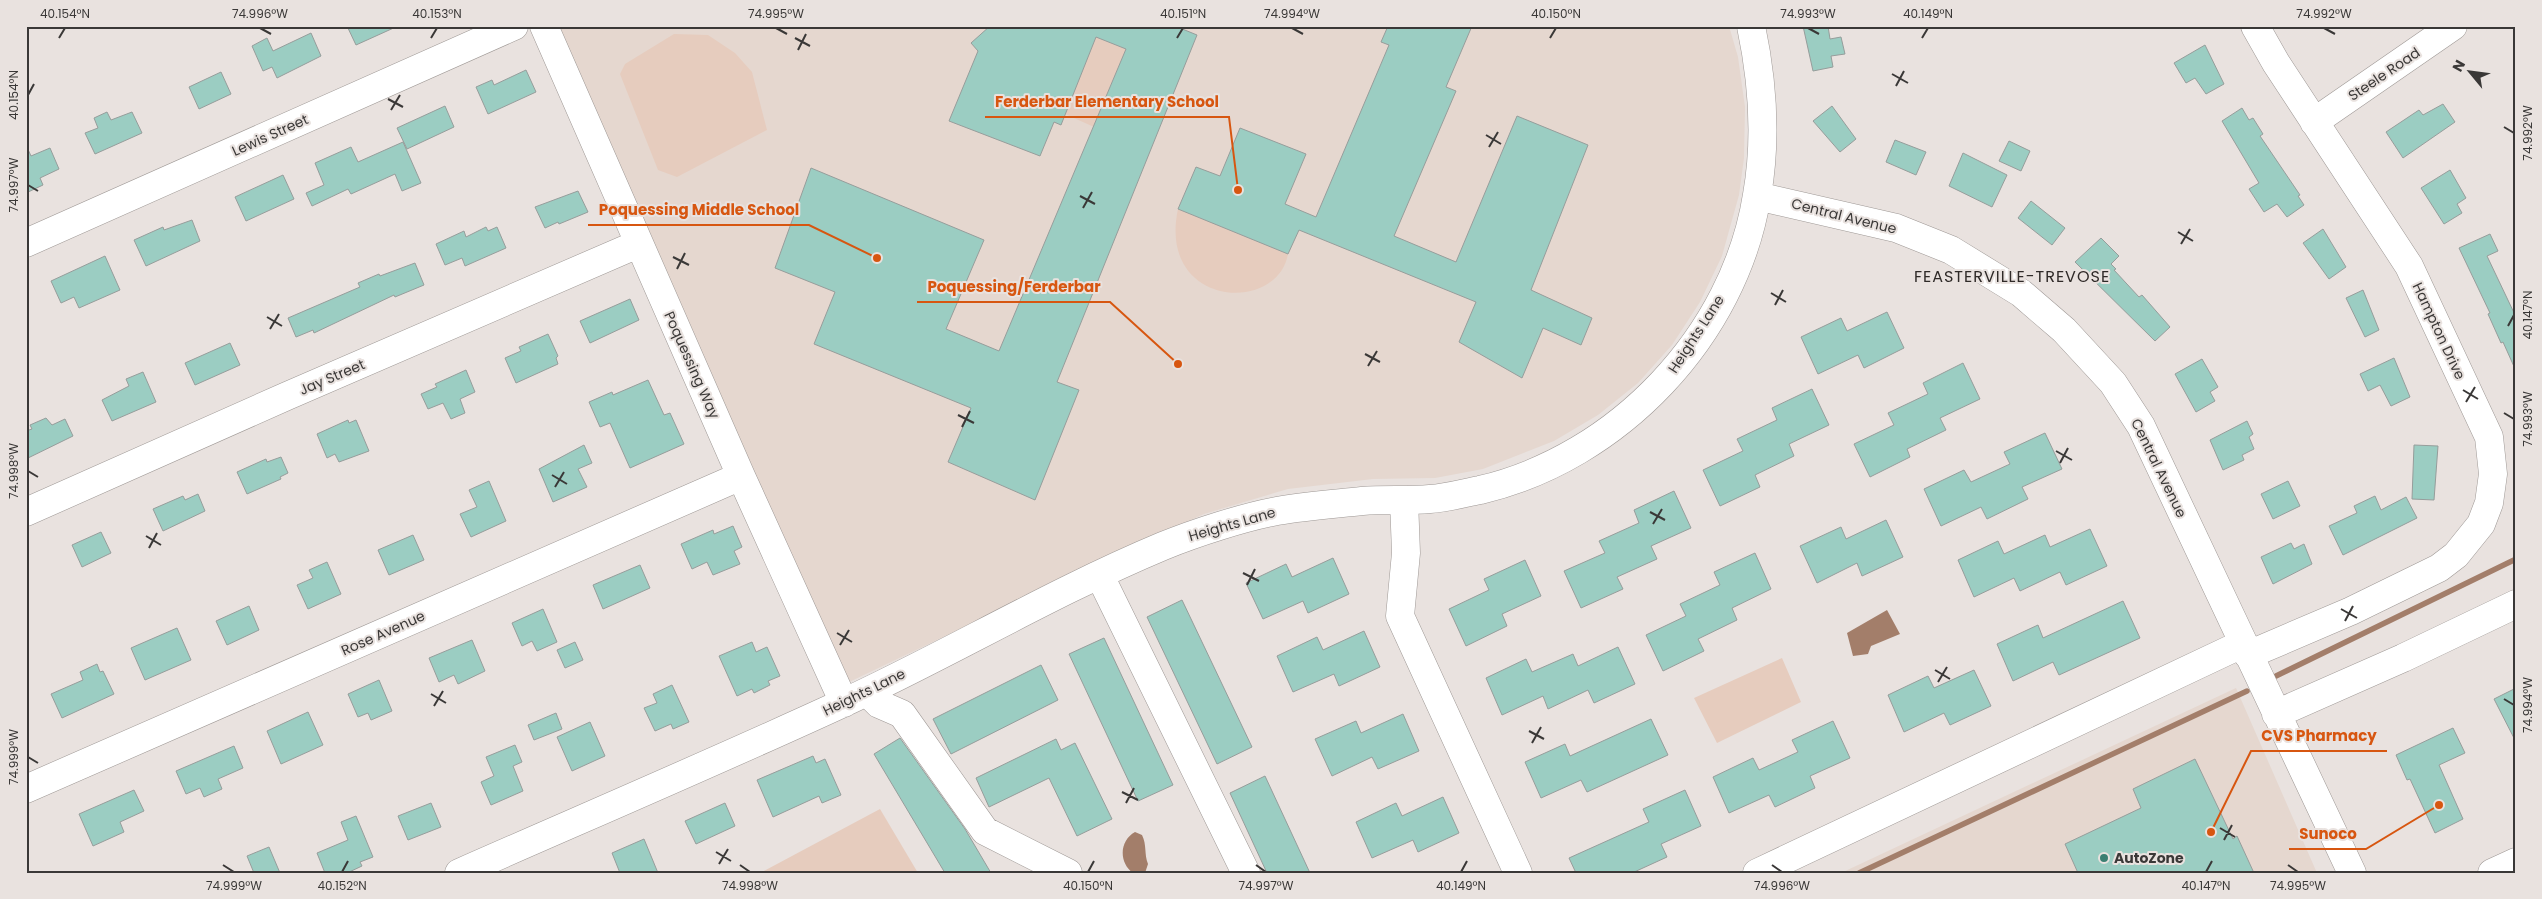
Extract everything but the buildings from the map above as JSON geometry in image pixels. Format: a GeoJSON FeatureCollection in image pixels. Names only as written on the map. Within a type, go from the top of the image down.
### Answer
{"type":"FeatureCollection","features":[{"type":"Feature","properties":{"kind":"street","name":"Lewis Street"},"geometry":{"type":"LineString","coordinates":[[26,243],[514,26]]}},
{"type":"Feature","properties":{"kind":"street","name":"Poquessing Way"},"geometry":{"type":"LineString","coordinates":[[544,26],[741,476],[855,697]]}},
{"type":"Feature","properties":{"kind":"street","name":"Heights Lane"},"geometry":{"type":"LineString","coordinates":[[459,873],[855,697],[1100,576],[1185,538],[1275,511],[1365,501],[1432,499],[1483,489],[1509,481],[1559,460],[1606,432],[1628,416],[1674,370],[1715,311],[1739,262],[1757,196],[1764,130],[1758,57],[1750,26]]}},
{"type":"Feature","properties":{"kind":"street","name":"Hampton Drive"},"geometry":{"type":"LineString","coordinates":[[1757,873],[2245,649],[2351,611],[2440,568],[2456,555],[2481,524],[2489,503],[2494,474],[2489,437],[2409,266],[2314,122],[2255,26]]}},
{"type":"Feature","properties":{"kind":"street","name":"Steele Road"},"geometry":{"type":"LineString","coordinates":[[2314,122],[2453,26]]}},
{"type":"Feature","properties":{"kind":"street","name":"Central Avenue"},"geometry":{"type":"LineString","coordinates":[[1757,196],[1896,228],[1951,250],[2021,293],[2064,330],[2112,383],[2141,426],[2352,873]]}},
{"type":"Feature","properties":{"kind":"street","name":"Jay Street"},"geometry":{"type":"LineString","coordinates":[[26,512],[287,396],[638,244]]}},
{"type":"Feature","properties":{"kind":"street","name":"Rose Avenue"},"geometry":{"type":"LineString","coordinates":[[26,790],[741,476]]}},
{"type":"Feature","properties":{"kind":"street"},"geometry":{"type":"LineString","coordinates":[[1404,500],[1406,553],[1400,616],[1518,873]]}},
{"type":"Feature","properties":{"kind":"street"},"geometry":{"type":"LineString","coordinates":[[1100,576],[1246,873]]}},
{"type":"Feature","properties":{"kind":"street"},"geometry":{"type":"LineString","coordinates":[[2276,714],[2403,658],[2516,604]]}},
{"type":"Feature","properties":{"kind":"street"},"geometry":{"type":"LineString","coordinates":[[855,697],[880,704],[902,714],[985,831],[1068,873]]}},
{"type":"Feature","properties":{"kind":"street"},"geometry":{"type":"LineString","coordinates":[[2492,873],[2516,862]]}},
{"type":"Feature","properties":{"kind":"shaded area"},"geometry":{"type":"Polygon","coordinates":[[[552,26],[1729,26],[1738,57],[1745,107],[1744,158],[1739,195],[1722,256],[1700,302],[1672,345],[1638,383],[1598,415],[1554,441],[1483,469],[1435,478],[1373,479],[1288,489],[1204,514],[843,685],[552,26]]]}},
{"type":"Feature","properties":{"kind":"shaded area"},"geometry":{"type":"Polygon","coordinates":[[[674,34],[708,35],[735,53],[752,72],[767,130],[677,177],[658,170],[620,74],[625,64],[674,34]]]}},
{"type":"Feature","properties":{"kind":"shaded area"},"geometry":{"type":"Polygon","coordinates":[[[1096,37],[1126,49],[1094,127],[1065,114],[1096,37]]]}},
{"type":"Feature","properties":{"kind":"shaded area"},"geometry":{"type":"Polygon","coordinates":[[[1178,209],[1288,254],[1279,274],[1263,286],[1243,292],[1221,291],[1201,282],[1185,266],[1176,242],[1178,209]]]}},
{"type":"Feature","properties":{"kind":"shaded area"},"geometry":{"type":"Polygon","coordinates":[[[1887,610],[1900,634],[1871,646],[1868,654],[1853,656],[1847,633],[1887,610]]]}},
{"type":"Feature","properties":{"kind":"shaded area"},"geometry":{"type":"Polygon","coordinates":[[[1782,658],[1801,702],[1717,743],[1694,698],[1782,658]]]}},
{"type":"Feature","properties":{"kind":"shaded area"},"geometry":{"type":"Polygon","coordinates":[[[2236,688],[2317,873],[1841,873],[2236,688]]]}},
{"type":"Feature","properties":{"kind":"shaded area"},"geometry":{"type":"Polygon","coordinates":[[[880,809],[918,873],[760,873],[880,809]]]}},
{"type":"Feature","properties":{"kind":"shaded area"},"geometry":{"type":"Polygon","coordinates":[[[1135,832],[1142,835],[1144,842],[1148,864],[1145,873],[1133,873],[1128,868],[1123,857],[1126,840],[1135,832]]]}},
{"type":"Feature","properties":{"kind":"waterway"},"geometry":{"type":"LineString","coordinates":[[2276,676],[2516,559]]}},
{"type":"Feature","properties":{"kind":"waterway"},"geometry":{"type":"LineString","coordinates":[[1859,873],[2247,691]]}},
{"type":"Feature","properties":{"kind":"place","name":"Ferderbar Elementary School"},"geometry":{"type":"Point","coordinates":[1238,190]}},
{"type":"Feature","properties":{"kind":"place","name":"Poquessing Middle School"},"geometry":{"type":"Point","coordinates":[877,258]}},
{"type":"Feature","properties":{"kind":"place","name":"Poquessing/Ferderbar"},"geometry":{"type":"Point","coordinates":[1178,364]}},
{"type":"Feature","properties":{"kind":"place","name":"Sunoco"},"geometry":{"type":"Point","coordinates":[2439,805]}},
{"type":"Feature","properties":{"kind":"place","name":"CVS Pharmacy"},"geometry":{"type":"Point","coordinates":[2211,832]}},
{"type":"Feature","properties":{"kind":"place","name":"AutoZone"},"geometry":{"type":"Point","coordinates":[2104,858]}},
{"type":"Feature","properties":{"kind":"district","name":"FEASTERVILLE-TREVOSE"},"geometry":{"type":"Point","coordinates":[2012,276]}}]}
